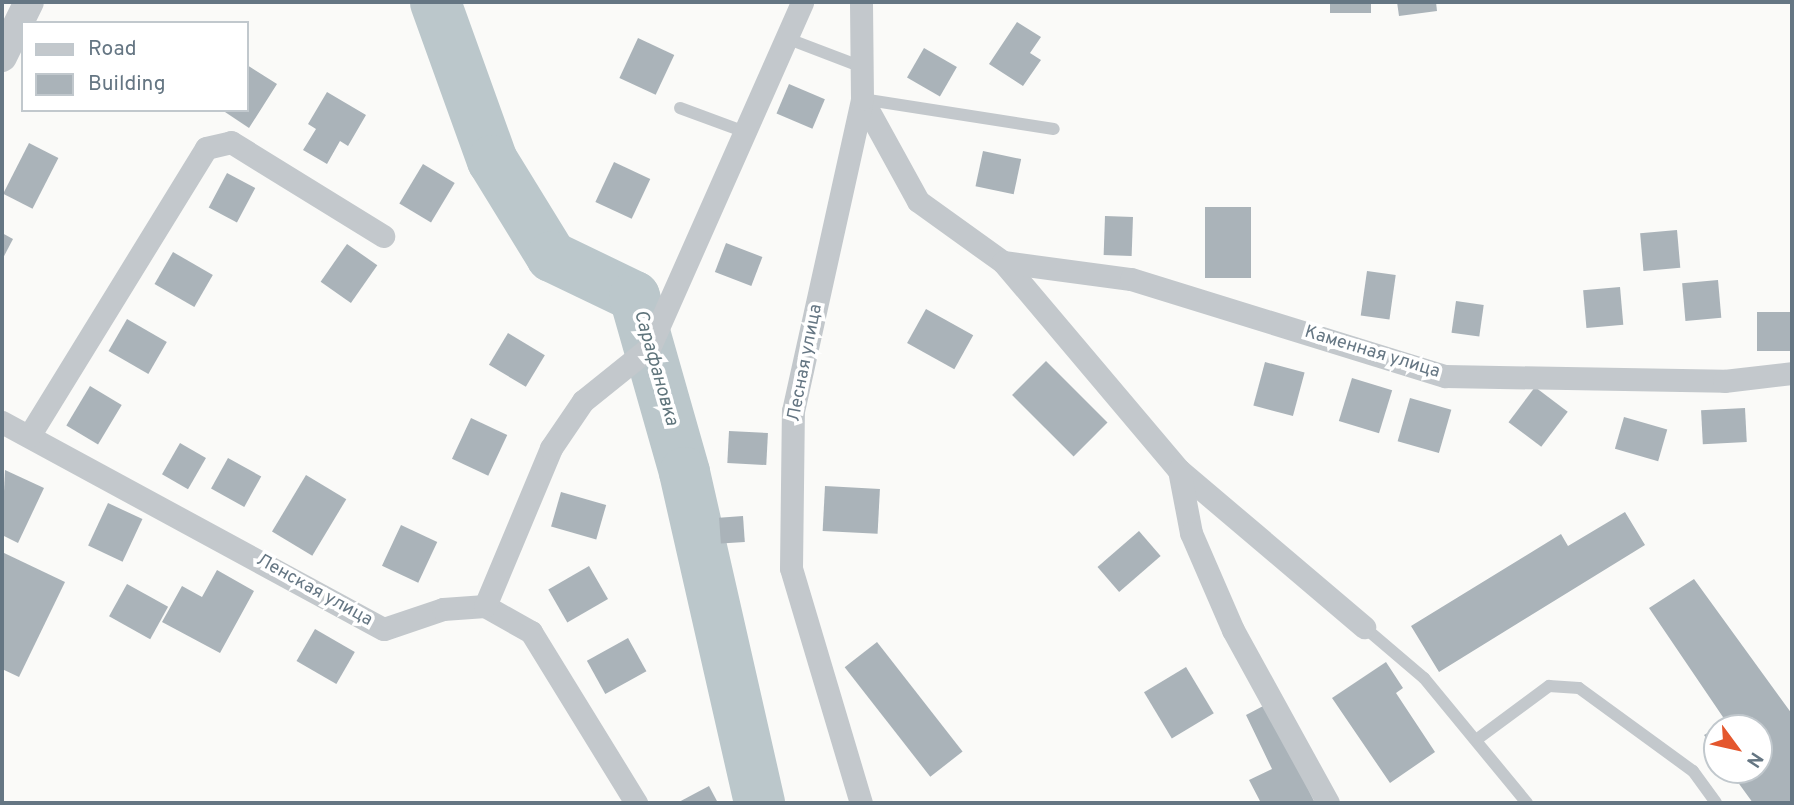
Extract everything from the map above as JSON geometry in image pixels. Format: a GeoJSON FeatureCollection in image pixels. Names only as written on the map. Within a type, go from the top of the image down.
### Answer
{"type":"FeatureCollection","features":[{"type":"Feature","properties":{"kind":"street"},"geometry":{"type":"LineString","coordinates":[[2,57],[29,2]]}},
{"type":"Feature","properties":{"kind":"street"},"geometry":{"type":"LineString","coordinates":[[636,803],[531,632],[485,606],[551,448],[583,401],[649,348],[802,2]]}},
{"type":"Feature","properties":{"kind":"street","name":"Лесная улица"},"geometry":{"type":"LineString","coordinates":[[861,2],[862,99],[793,411],[791,568],[861,803]]}},
{"type":"Feature","properties":{"kind":"street"},"geometry":{"type":"LineString","coordinates":[[862,99],[918,201],[1003,262],[1179,470],[1364,627]]}},
{"type":"Feature","properties":{"kind":"street"},"geometry":{"type":"LineString","coordinates":[[29,436],[206,148],[232,142],[383,236]]}},
{"type":"Feature","properties":{"kind":"street","name":"Каменная улица"},"geometry":{"type":"LineString","coordinates":[[1003,262],[1131,279],[1445,376],[1724,381],[1792,373]]}},
{"type":"Feature","properties":{"kind":"street","name":"Ленская улица"},"geometry":{"type":"LineString","coordinates":[[2,422],[384,629],[443,609],[485,606]]}},
{"type":"Feature","properties":{"kind":"street"},"geometry":{"type":"LineString","coordinates":[[1179,470],[1191,533],[1233,630],[1328,803]]}},
{"type":"Feature","properties":{"kind":"lane"},"geometry":{"type":"LineString","coordinates":[[786,38],[862,67]]}},
{"type":"Feature","properties":{"kind":"lane"},"geometry":{"type":"LineString","coordinates":[[862,99],[1054,129]]}},
{"type":"Feature","properties":{"kind":"lane"},"geometry":{"type":"LineString","coordinates":[[681,108],[745,132]]}},
{"type":"Feature","properties":{"kind":"lane"},"geometry":{"type":"LineString","coordinates":[[1364,627],[1424,678],[1527,803]]}},
{"type":"Feature","properties":{"kind":"lane"},"geometry":{"type":"LineString","coordinates":[[1476,740],[1549,686],[1579,688],[1693,771],[1716,803]]}},
{"type":"Feature","properties":{"kind":"building"},"geometry":{"type":"Polygon","coordinates":[[[1330,2],[1371,2],[1371,13],[1330,13],[1330,2]]]}},
{"type":"Feature","properties":{"kind":"building"},"geometry":{"type":"Polygon","coordinates":[[[1397,2],[1436,2],[1437,11],[1399,16],[1397,2]]]}},
{"type":"Feature","properties":{"kind":"building"},"geometry":{"type":"Polygon","coordinates":[[[1017,22],[1041,37],[1030,53],[1041,60],[1023,86],[989,64],[1017,22]]]}},
{"type":"Feature","properties":{"kind":"building"},"geometry":{"type":"Polygon","coordinates":[[[638,38],[674,55],[656,95],[619,78],[638,38]]]}},
{"type":"Feature","properties":{"kind":"building"},"geometry":{"type":"Polygon","coordinates":[[[924,48],[957,67],[940,96],[907,77],[924,48]]]}},
{"type":"Feature","properties":{"kind":"building"},"geometry":{"type":"Polygon","coordinates":[[[248,66],[277,84],[249,128],[225,112],[248,112],[248,66]]]}},
{"type":"Feature","properties":{"kind":"building"},"geometry":{"type":"Polygon","coordinates":[[[789,84],[825,99],[812,129],[776,113],[789,84]]]}},
{"type":"Feature","properties":{"kind":"building"},"geometry":{"type":"Polygon","coordinates":[[[327,92],[366,115],[348,146],[340,141],[327,164],[303,150],[316,129],[308,124],[327,92]]]}},
{"type":"Feature","properties":{"kind":"building"},"geometry":{"type":"Polygon","coordinates":[[[29,143],[58,158],[33,209],[3,194],[29,143]]]}},
{"type":"Feature","properties":{"kind":"building"},"geometry":{"type":"Polygon","coordinates":[[[983,151],[1021,159],[1014,194],[976,186],[983,151]]]}},
{"type":"Feature","properties":{"kind":"building"},"geometry":{"type":"Polygon","coordinates":[[[614,162],[650,179],[632,219],[595,202],[614,162]]]}},
{"type":"Feature","properties":{"kind":"building"},"geometry":{"type":"Polygon","coordinates":[[[423,164],[455,183],[431,222],[399,203],[423,164]]]}},
{"type":"Feature","properties":{"kind":"building"},"geometry":{"type":"Polygon","coordinates":[[[227,173],[255,188],[237,222],[209,207],[227,173]]]}},
{"type":"Feature","properties":{"kind":"building"},"geometry":{"type":"Polygon","coordinates":[[[1205,207],[1251,207],[1251,278],[1205,278],[1205,207]]]}},
{"type":"Feature","properties":{"kind":"building"},"geometry":{"type":"Polygon","coordinates":[[[1105,216],[1133,217],[1132,256],[1104,255],[1105,216]]]}},
{"type":"Feature","properties":{"kind":"building"},"geometry":{"type":"Polygon","coordinates":[[[1677,230],[1680,268],[1643,271],[1640,233],[1677,230]]]}},
{"type":"Feature","properties":{"kind":"building"},"geometry":{"type":"Polygon","coordinates":[[[2,233],[13,239],[2,260],[2,233]]]}},
{"type":"Feature","properties":{"kind":"building"},"geometry":{"type":"Polygon","coordinates":[[[726,243],[762,257],[751,286],[715,272],[726,243]]]}},
{"type":"Feature","properties":{"kind":"building"},"geometry":{"type":"Polygon","coordinates":[[[347,244],[377,265],[351,303],[321,282],[347,244]]]}},
{"type":"Feature","properties":{"kind":"building"},"geometry":{"type":"Polygon","coordinates":[[[173,252],[213,275],[194,307],[155,284],[173,252]]]}},
{"type":"Feature","properties":{"kind":"building"},"geometry":{"type":"Polygon","coordinates":[[[1367,271],[1396,275],[1389,320],[1361,316],[1367,271]]]}},
{"type":"Feature","properties":{"kind":"building"},"geometry":{"type":"Polygon","coordinates":[[[1718,280],[1721,318],[1685,321],[1682,283],[1718,280]]]}},
{"type":"Feature","properties":{"kind":"building"},"geometry":{"type":"Polygon","coordinates":[[[1620,287],[1623,325],[1586,328],[1583,290],[1620,287]]]}},
{"type":"Feature","properties":{"kind":"building"},"geometry":{"type":"Polygon","coordinates":[[[1456,301],[1484,305],[1479,337],[1452,333],[1456,301]]]}},
{"type":"Feature","properties":{"kind":"building"},"geometry":{"type":"Polygon","coordinates":[[[926,309],[973,335],[954,369],[907,343],[926,309]]]}},
{"type":"Feature","properties":{"kind":"building"},"geometry":{"type":"Polygon","coordinates":[[[1757,312],[1792,312],[1792,351],[1757,351],[1757,312]]]}},
{"type":"Feature","properties":{"kind":"building"},"geometry":{"type":"Polygon","coordinates":[[[127,319],[167,342],[148,374],[108,351],[127,319]]]}},
{"type":"Feature","properties":{"kind":"building"},"geometry":{"type":"Polygon","coordinates":[[[508,333],[545,355],[526,387],[489,365],[508,333]]]}},
{"type":"Feature","properties":{"kind":"building"},"geometry":{"type":"Polygon","coordinates":[[[1046,361],[1108,423],[1074,456],[1012,395],[1046,361]]]}},
{"type":"Feature","properties":{"kind":"building"},"geometry":{"type":"Polygon","coordinates":[[[1265,362],[1305,373],[1293,416],[1253,405],[1265,362]]]}},
{"type":"Feature","properties":{"kind":"building"},"geometry":{"type":"Polygon","coordinates":[[[1352,378],[1392,390],[1379,433],[1339,421],[1352,378]]]}},
{"type":"Feature","properties":{"kind":"building"},"geometry":{"type":"Polygon","coordinates":[[[90,386],[122,405],[98,444],[66,425],[90,386]]]}},
{"type":"Feature","properties":{"kind":"building"},"geometry":{"type":"Polygon","coordinates":[[[1535,387],[1568,412],[1541,447],[1509,422],[1535,387]]]}},
{"type":"Feature","properties":{"kind":"building"},"geometry":{"type":"Polygon","coordinates":[[[1410,398],[1451,410],[1439,453],[1398,441],[1410,398]]]}},
{"type":"Feature","properties":{"kind":"building"},"geometry":{"type":"Polygon","coordinates":[[[1745,408],[1747,442],[1703,444],[1701,410],[1745,408]]]}},
{"type":"Feature","properties":{"kind":"building"},"geometry":{"type":"Polygon","coordinates":[[[1624,417],[1667,429],[1658,461],[1615,449],[1624,417]]]}},
{"type":"Feature","properties":{"kind":"building"},"geometry":{"type":"Polygon","coordinates":[[[471,418],[507,435],[488,476],[452,459],[471,418]]]}},
{"type":"Feature","properties":{"kind":"building"},"geometry":{"type":"Polygon","coordinates":[[[729,431],[768,433],[766,465],[727,463],[729,431]]]}},
{"type":"Feature","properties":{"kind":"building"},"geometry":{"type":"Polygon","coordinates":[[[180,443],[206,458],[188,489],[162,474],[180,443]]]}},
{"type":"Feature","properties":{"kind":"building"},"geometry":{"type":"Polygon","coordinates":[[[228,458],[261,476],[244,507],[211,489],[228,458]]]}},
{"type":"Feature","properties":{"kind":"building"},"geometry":{"type":"Polygon","coordinates":[[[5,470],[44,488],[18,543],[2,535],[5,470]]]}},
{"type":"Feature","properties":{"kind":"building"},"geometry":{"type":"Polygon","coordinates":[[[306,475],[346,499],[312,556],[272,532],[306,475]]]}},
{"type":"Feature","properties":{"kind":"building"},"geometry":{"type":"Polygon","coordinates":[[[825,486],[880,489],[878,534],[823,531],[825,486]]]}},
{"type":"Feature","properties":{"kind":"building"},"geometry":{"type":"Polygon","coordinates":[[[561,492],[606,505],[596,540],[551,527],[561,492]]]}},
{"type":"Feature","properties":{"kind":"building"},"geometry":{"type":"Polygon","coordinates":[[[108,503],[142,519],[123,562],[88,546],[108,503]]]}},
{"type":"Feature","properties":{"kind":"building"},"geometry":{"type":"Polygon","coordinates":[[[1625,512],[1645,545],[1439,672],[1411,626],[1561,534],[1568,546],[1625,512]]]}},
{"type":"Feature","properties":{"kind":"building"},"geometry":{"type":"Polygon","coordinates":[[[743,516],[745,542],[721,544],[719,518],[743,516]]]}},
{"type":"Feature","properties":{"kind":"building"},"geometry":{"type":"Polygon","coordinates":[[[401,525],[437,542],[418,583],[382,566],[401,525]]]}},
{"type":"Feature","properties":{"kind":"building"},"geometry":{"type":"Polygon","coordinates":[[[1139,531],[1161,556],[1119,592],[1097,567],[1139,531]]]}},
{"type":"Feature","properties":{"kind":"building"},"geometry":{"type":"Polygon","coordinates":[[[2,552],[65,582],[19,677],[2,669],[2,552]]]}},
{"type":"Feature","properties":{"kind":"building"},"geometry":{"type":"Polygon","coordinates":[[[589,566],[608,599],[567,622],[548,590],[589,566]]]}},
{"type":"Feature","properties":{"kind":"building"},"geometry":{"type":"Polygon","coordinates":[[[217,570],[254,591],[220,653],[162,622],[182,586],[202,597],[217,570]]]}},
{"type":"Feature","properties":{"kind":"building"},"geometry":{"type":"Polygon","coordinates":[[[1694,579],[1792,714],[1792,803],[1753,803],[1739,784],[1773,784],[1773,714],[1721,714],[1649,608],[1694,579]]]}},
{"type":"Feature","properties":{"kind":"building"},"geometry":{"type":"Polygon","coordinates":[[[127,584],[168,607],[150,639],[109,616],[127,584]]]}},
{"type":"Feature","properties":{"kind":"building"},"geometry":{"type":"Polygon","coordinates":[[[315,629],[355,652],[336,684],[296,661],[315,629]]]}},
{"type":"Feature","properties":{"kind":"building"},"geometry":{"type":"Polygon","coordinates":[[[628,638],[646,671],[605,694],[587,661],[628,638]]]}},
{"type":"Feature","properties":{"kind":"building"},"geometry":{"type":"Polygon","coordinates":[[[877,642],[963,752],[930,777],[845,667],[877,642]]]}},
{"type":"Feature","properties":{"kind":"building"},"geometry":{"type":"Polygon","coordinates":[[[1386,662],[1403,688],[1396,693],[1435,752],[1390,783],[1332,698],[1386,662]]]}},
{"type":"Feature","properties":{"kind":"building"},"geometry":{"type":"Polygon","coordinates":[[[1186,667],[1214,713],[1172,739],[1144,692],[1186,667]]]}},
{"type":"Feature","properties":{"kind":"building"},"geometry":{"type":"Polygon","coordinates":[[[1267,704],[1315,803],[1261,803],[1249,780],[1272,769],[1246,715],[1267,704]]]}},
{"type":"Feature","properties":{"kind":"building"},"geometry":{"type":"Polygon","coordinates":[[[709,786],[718,803],[677,803],[709,786]]]}},
{"type":"Feature","properties":{"kind":"waterway","name":"Сарафановка"},"geometry":{"type":"LineString","coordinates":[[435,2],[492,160],[551,256],[634,296],[684,472],[759,803]]}}]}
